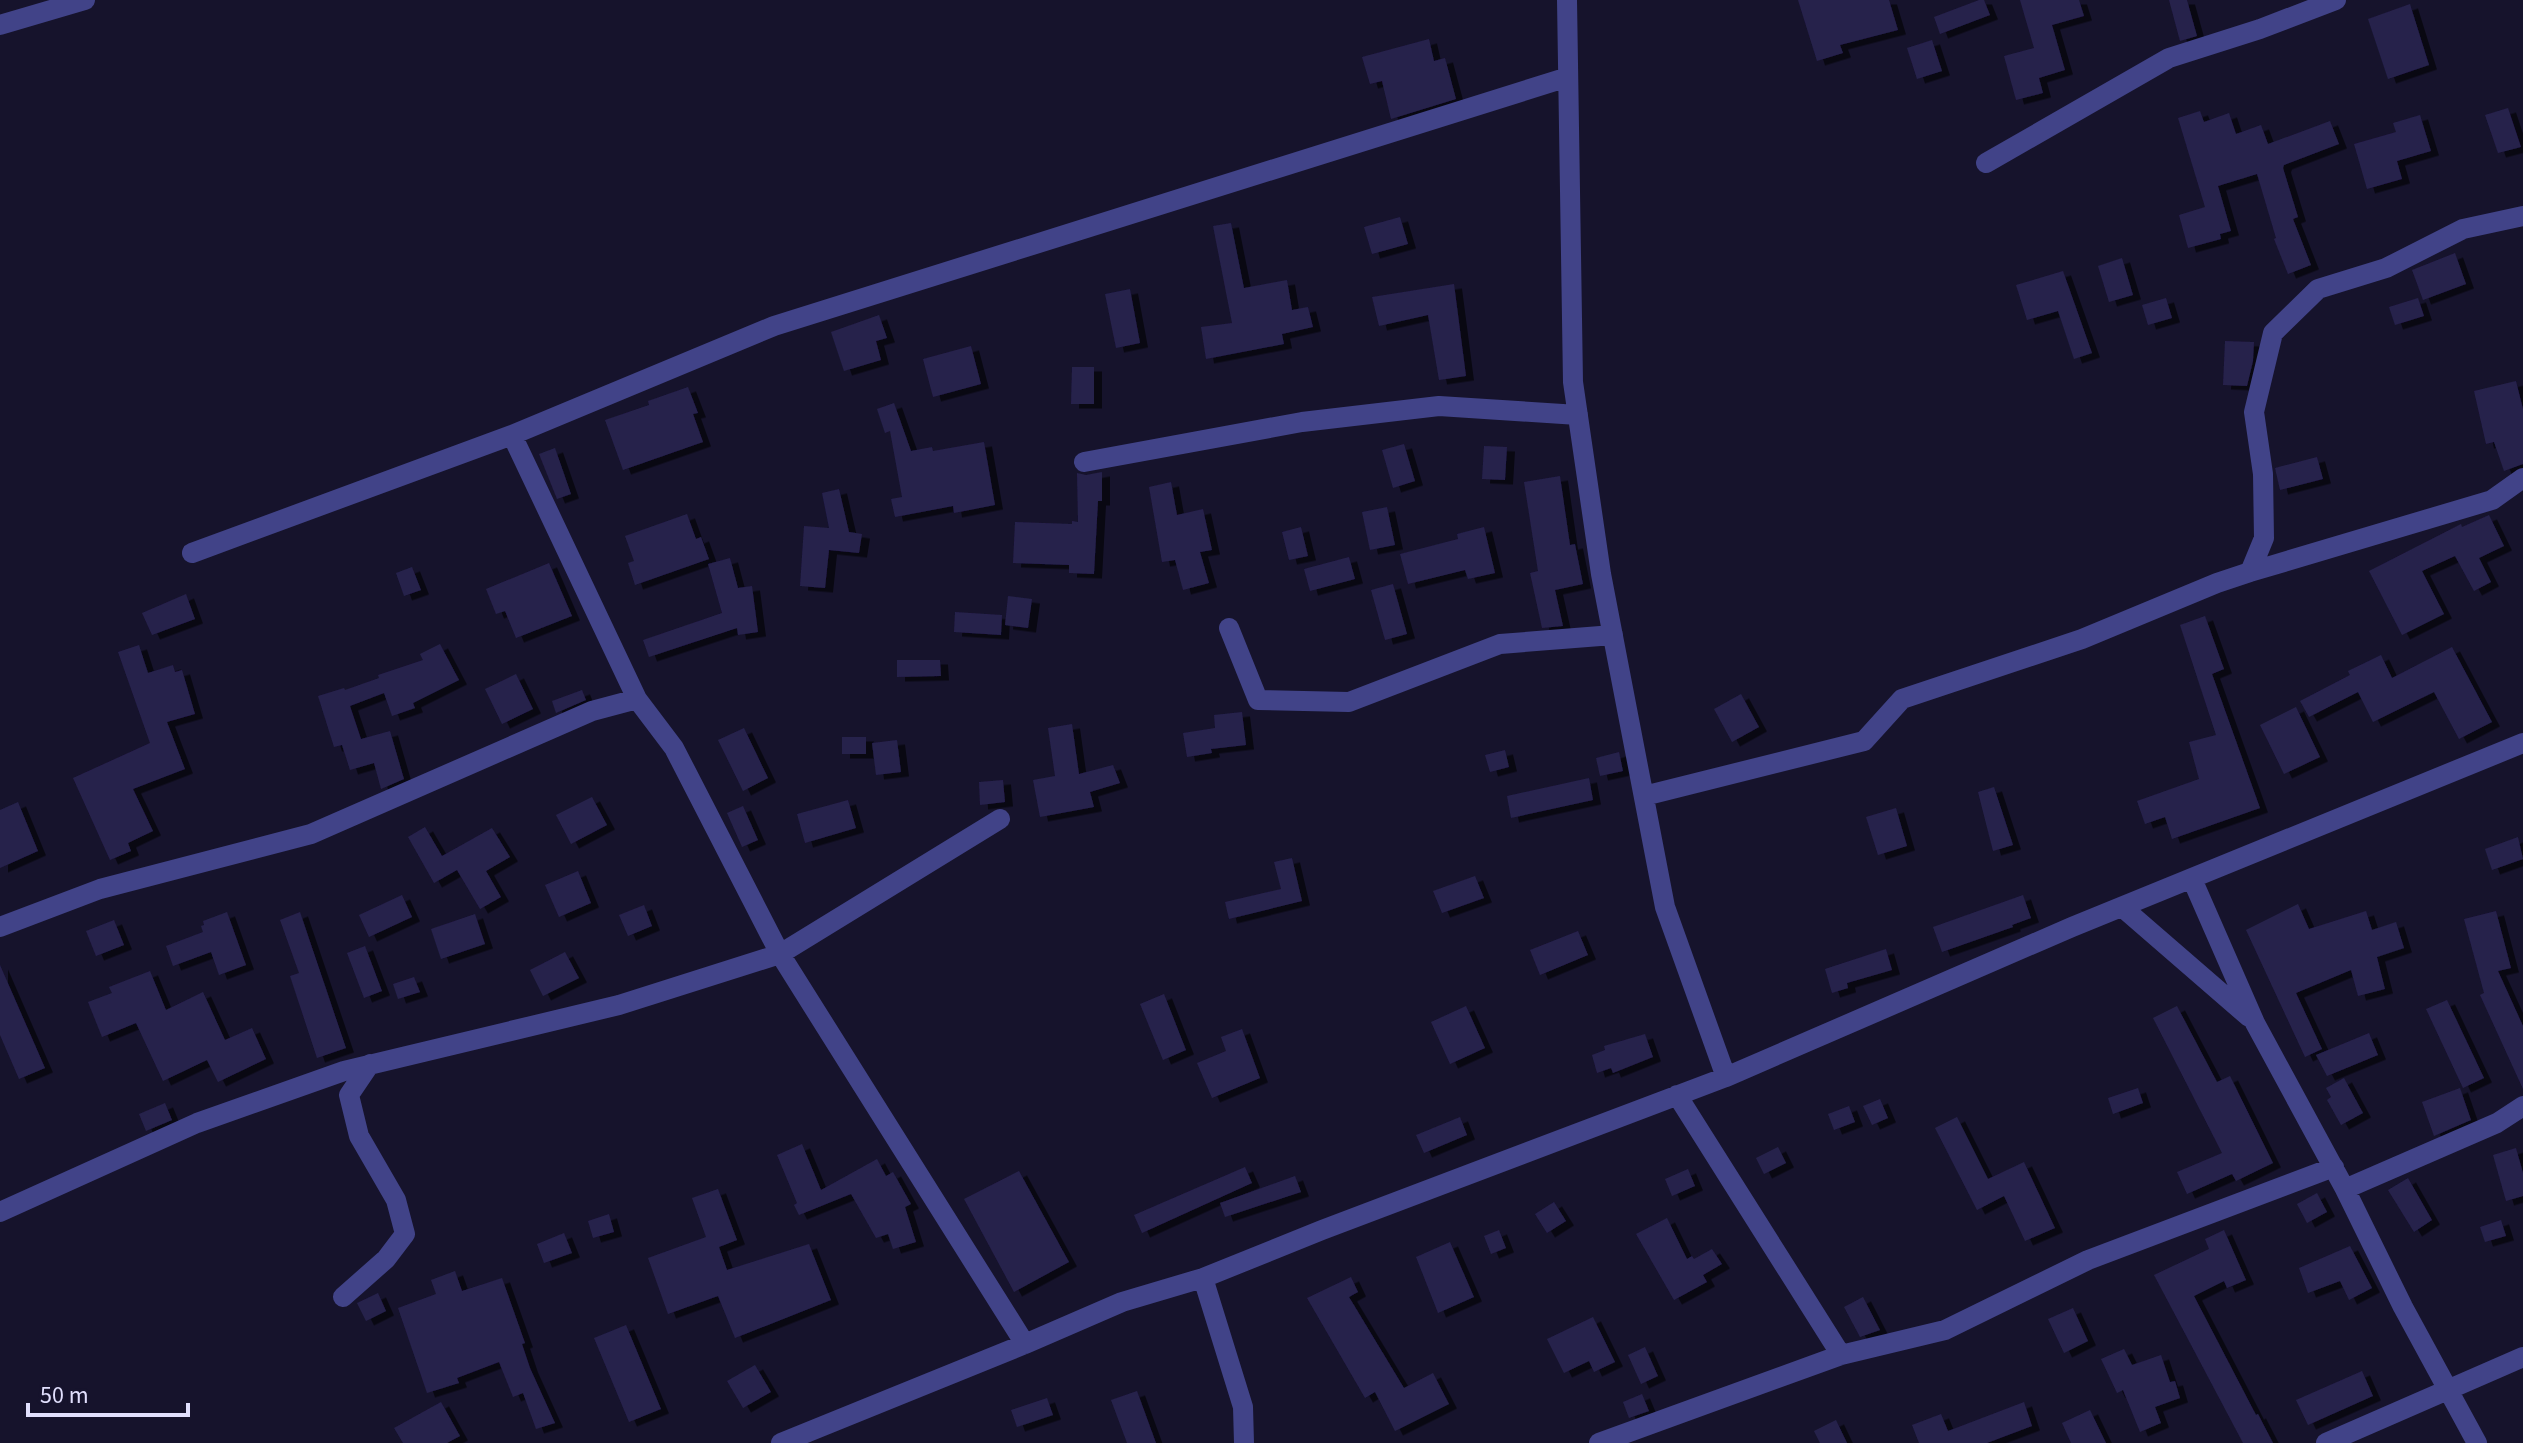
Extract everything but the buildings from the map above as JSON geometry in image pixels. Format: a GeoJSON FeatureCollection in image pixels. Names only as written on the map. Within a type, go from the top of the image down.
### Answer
{"type":"FeatureCollection","features":[{"type":"Feature","properties":{"kind":"street"},"geometry":{"type":"LineString","coordinates":[[0,25],[85,0]]}},
{"type":"Feature","properties":{"kind":"street"},"geometry":{"type":"LineString","coordinates":[[1986,163],[2169,58],[2260,29],[2336,0]]}},
{"type":"Feature","properties":{"kind":"street"},"geometry":{"type":"LineString","coordinates":[[1571,2],[1568,77],[1573,382],[1601,574],[1665,907],[1726,1077]]}},
{"type":"Feature","properties":{"kind":"street"},"geometry":{"type":"LineString","coordinates":[[192,553],[512,435],[774,326],[1568,77]]}},
{"type":"Feature","properties":{"kind":"street"},"geometry":{"type":"LineString","coordinates":[[2250,572],[2264,538],[2263,474],[2254,412],[2273,333],[2318,289],[2386,268],[2463,229],[2523,216]]}},
{"type":"Feature","properties":{"kind":"street"},"geometry":{"type":"LineString","coordinates":[[1084,462],[1302,422],[1439,406],[1578,415]]}},
{"type":"Feature","properties":{"kind":"street"},"geometry":{"type":"LineString","coordinates":[[512,435],[637,699],[674,748],[780,954],[1025,1344]]}},
{"type":"Feature","properties":{"kind":"street"},"geometry":{"type":"LineString","coordinates":[[1644,796],[1864,741],[1902,699],[2082,639],[2217,583],[2492,500],[2523,478]]}},
{"type":"Feature","properties":{"kind":"street"},"geometry":{"type":"LineString","coordinates":[[1229,628],[1258,700],[1334,702],[1349,702],[1500,644],[1613,635]]}},
{"type":"Feature","properties":{"kind":"street"},"geometry":{"type":"LineString","coordinates":[[0,927],[100,889],[311,834],[592,711],[637,699]]}},
{"type":"Feature","properties":{"kind":"street"},"geometry":{"type":"LineString","coordinates":[[781,1443],[1122,1302],[1203,1278],[1726,1077],[2122,907],[2523,743]]}},
{"type":"Feature","properties":{"kind":"street"},"geometry":{"type":"LineString","coordinates":[[0,1212],[197,1123],[344,1071],[619,1005],[780,954],[1000,819]]}},
{"type":"Feature","properties":{"kind":"street"},"geometry":{"type":"LineString","coordinates":[[2192,879],[2255,1023],[2334,1167],[2403,1307],[2477,1443]]}},
{"type":"Feature","properties":{"kind":"street"},"geometry":{"type":"LineString","coordinates":[[2122,907],[2255,1023]]}},
{"type":"Feature","properties":{"kind":"street"},"geometry":{"type":"LineString","coordinates":[[343,1297],[386,1259],[405,1234],[396,1200],[359,1136],[349,1095],[370,1064]]}},
{"type":"Feature","properties":{"kind":"street"},"geometry":{"type":"LineString","coordinates":[[1677,1095],[1841,1355]]}},
{"type":"Feature","properties":{"kind":"street"},"geometry":{"type":"LineString","coordinates":[[2345,1189],[2497,1123],[2523,1106]]}},
{"type":"Feature","properties":{"kind":"street"},"geometry":{"type":"LineString","coordinates":[[1599,1443],[1841,1355],[1945,1330],[2088,1260],[2334,1167]]}},
{"type":"Feature","properties":{"kind":"street"},"geometry":{"type":"LineString","coordinates":[[1203,1278],[1243,1407],[1244,1443]]}},
{"type":"Feature","properties":{"kind":"street"},"geometry":{"type":"LineString","coordinates":[[2326,1443],[2523,1357]]}}]}
